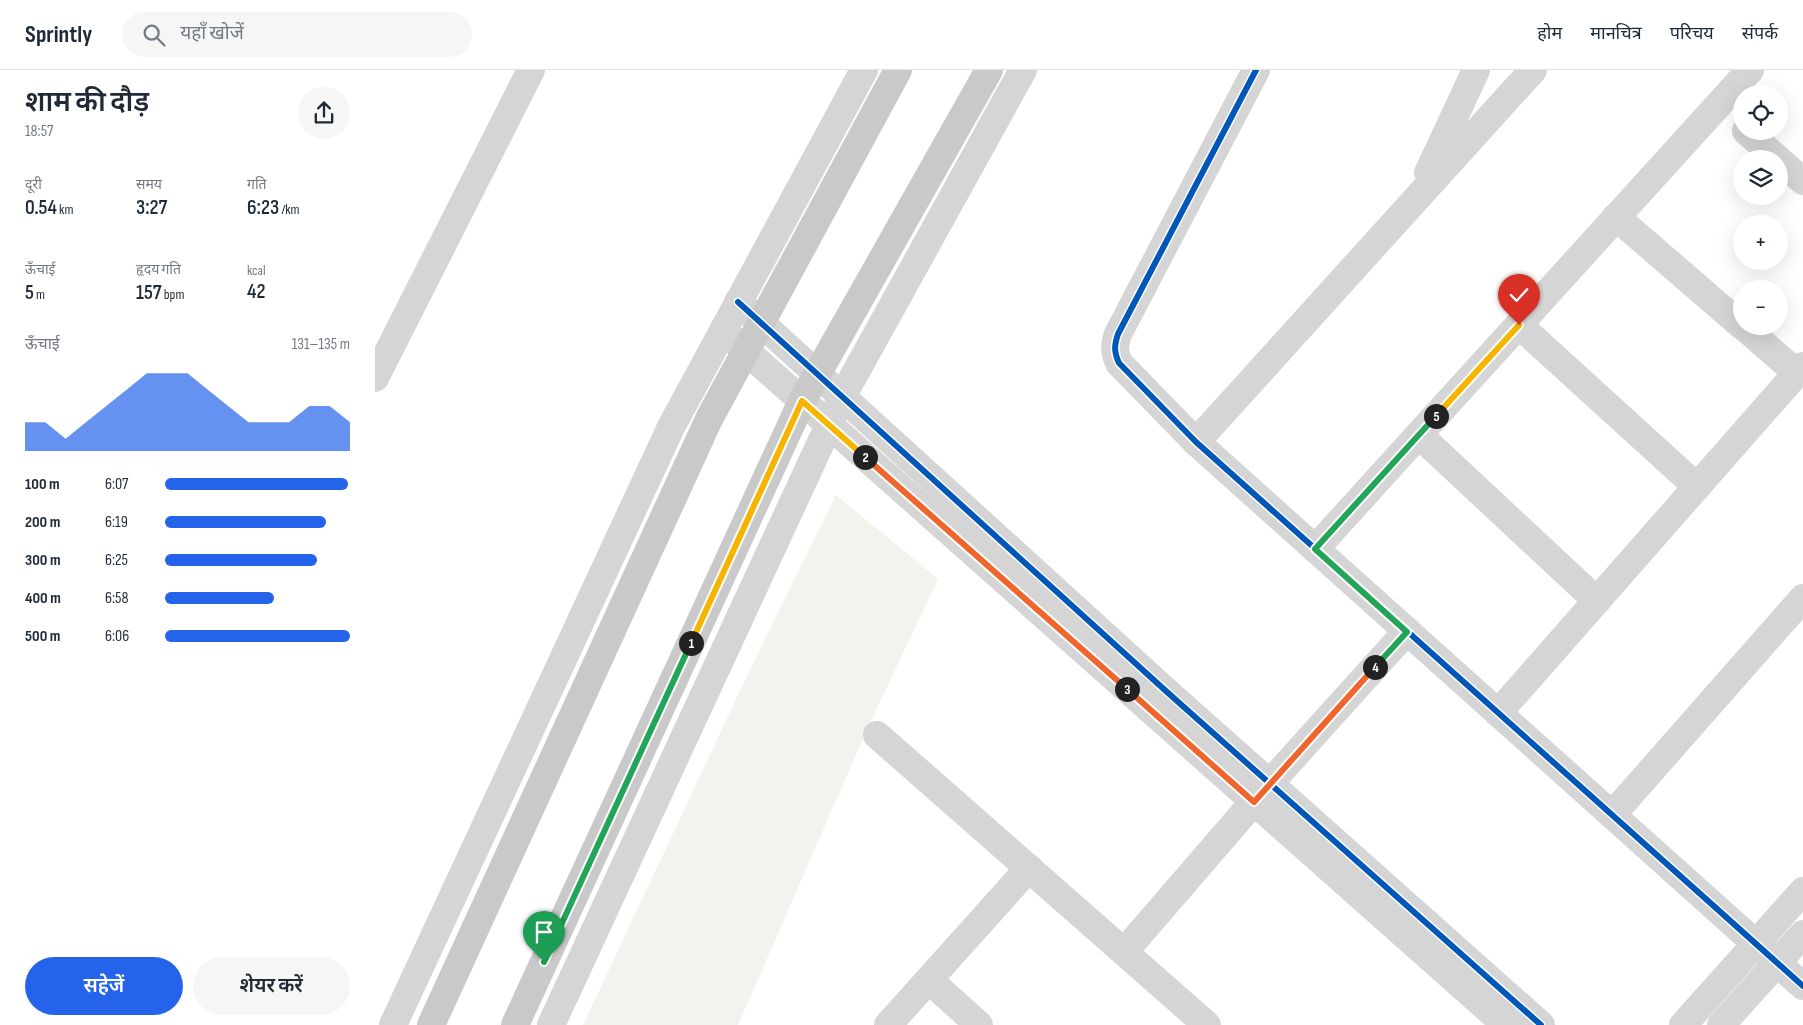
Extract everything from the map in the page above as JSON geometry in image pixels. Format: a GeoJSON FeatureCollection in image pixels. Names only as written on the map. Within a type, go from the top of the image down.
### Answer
{"type":"FeatureCollection","features":[{"type":"Feature","properties":{"kind":"main road"},"geometry":{"type":"LineString","coordinates":[[431,1025],[709,418],[898,70]]}},
{"type":"Feature","properties":{"kind":"main road"},"geometry":{"type":"LineString","coordinates":[[515,1025],[802,401],[989,70]]}},
{"type":"Feature","properties":{"kind":"street"},"geometry":{"type":"LineString","coordinates":[[375,378],[531,70]]}},
{"type":"Feature","properties":{"kind":"street"},"geometry":{"type":"LineString","coordinates":[[393,1025],[671,428],[864,70]]}},
{"type":"Feature","properties":{"kind":"street"},"geometry":{"type":"LineString","coordinates":[[551,1025],[842,397],[1023,70]]}},
{"type":"Feature","properties":{"kind":"street"},"geometry":{"type":"LineString","coordinates":[[1256,70],[1118,334],[1114,346],[1115,355],[1119,363],[1196,442],[1803,986]]}},
{"type":"Feature","properties":{"kind":"street"},"geometry":{"type":"LineString","coordinates":[[1416,199],[1476,70]]}},
{"type":"Feature","properties":{"kind":"street"},"geometry":{"type":"LineString","coordinates":[[1196,442],[1533,70]]}},
{"type":"Feature","properties":{"kind":"street"},"geometry":{"type":"LineString","coordinates":[[1315,549],[1749,70]]}},
{"type":"Feature","properties":{"kind":"street"},"geometry":{"type":"LineString","coordinates":[[1717,106],[1733,120]]}},
{"type":"Feature","properties":{"kind":"street"},"geometry":{"type":"LineString","coordinates":[[1756,140],[1768,150]]}},
{"type":"Feature","properties":{"kind":"street"},"geometry":{"type":"LineString","coordinates":[[1788,168],[1803,181]]}},
{"type":"Feature","properties":{"kind":"street"},"geometry":{"type":"LineString","coordinates":[[1616,217],[1733,317]]}},
{"type":"Feature","properties":{"kind":"street"},"geometry":{"type":"LineString","coordinates":[[738,302],[842,397],[1262,792],[1506,1025]]}},
{"type":"Feature","properties":{"kind":"street"},"geometry":{"type":"LineString","coordinates":[[1519,325],[1697,487]]}},
{"type":"Feature","properties":{"kind":"street"},"geometry":{"type":"LineString","coordinates":[[723,331],[829,425],[1262,792],[1541,1025]]}},
{"type":"Feature","properties":{"kind":"street"},"geometry":{"type":"LineString","coordinates":[[1498,713],[1800,369],[1755,335]]}},
{"type":"Feature","properties":{"kind":"street"},"geometry":{"type":"LineString","coordinates":[[1419,435],[1597,601]]}},
{"type":"Feature","properties":{"kind":"street"},"geometry":{"type":"LineString","coordinates":[[1612,815],[1803,598]]}},
{"type":"Feature","properties":{"kind":"street"},"geometry":{"type":"LineString","coordinates":[[1124,952],[1262,792],[1407,632]]}},
{"type":"Feature","properties":{"kind":"street"},"geometry":{"type":"LineString","coordinates":[[877,735],[1207,1025]]}},
{"type":"Feature","properties":{"kind":"street"},"geometry":{"type":"LineString","coordinates":[[888,1025],[1029,868]]}},
{"type":"Feature","properties":{"kind":"street"},"geometry":{"type":"LineString","coordinates":[[1683,1025],[1803,891]]}},
{"type":"Feature","properties":{"kind":"street"},"geometry":{"type":"LineString","coordinates":[[1721,1025],[1803,934]]}},
{"type":"Feature","properties":{"kind":"street"},"geometry":{"type":"LineString","coordinates":[[929,980],[979,1025]]}},
{"type":"Feature","properties":{"kind":"shaded area"},"geometry":{"type":"Polygon","coordinates":[[[836,495],[938,579],[868,727],[738,1025],[583,1025],[747,676],[836,495]]]}},
{"type":"Feature","properties":{"kind":"cycle path"},"geometry":{"type":"LineString","coordinates":[[1256,70],[1118,334],[1115,349],[1119,363],[1196,442],[1803,986]]}},
{"type":"Feature","properties":{"kind":"cycle path"},"geometry":{"type":"LineString","coordinates":[[738,302],[1167,692],[1541,1025]]}},
{"type":"Feature","properties":{"kind":"route"},"geometry":{"type":"LineString","coordinates":[[544,962],[802,401],[1254,802],[1269,783],[1407,632],[1315,549],[1519,325]]}}]}
